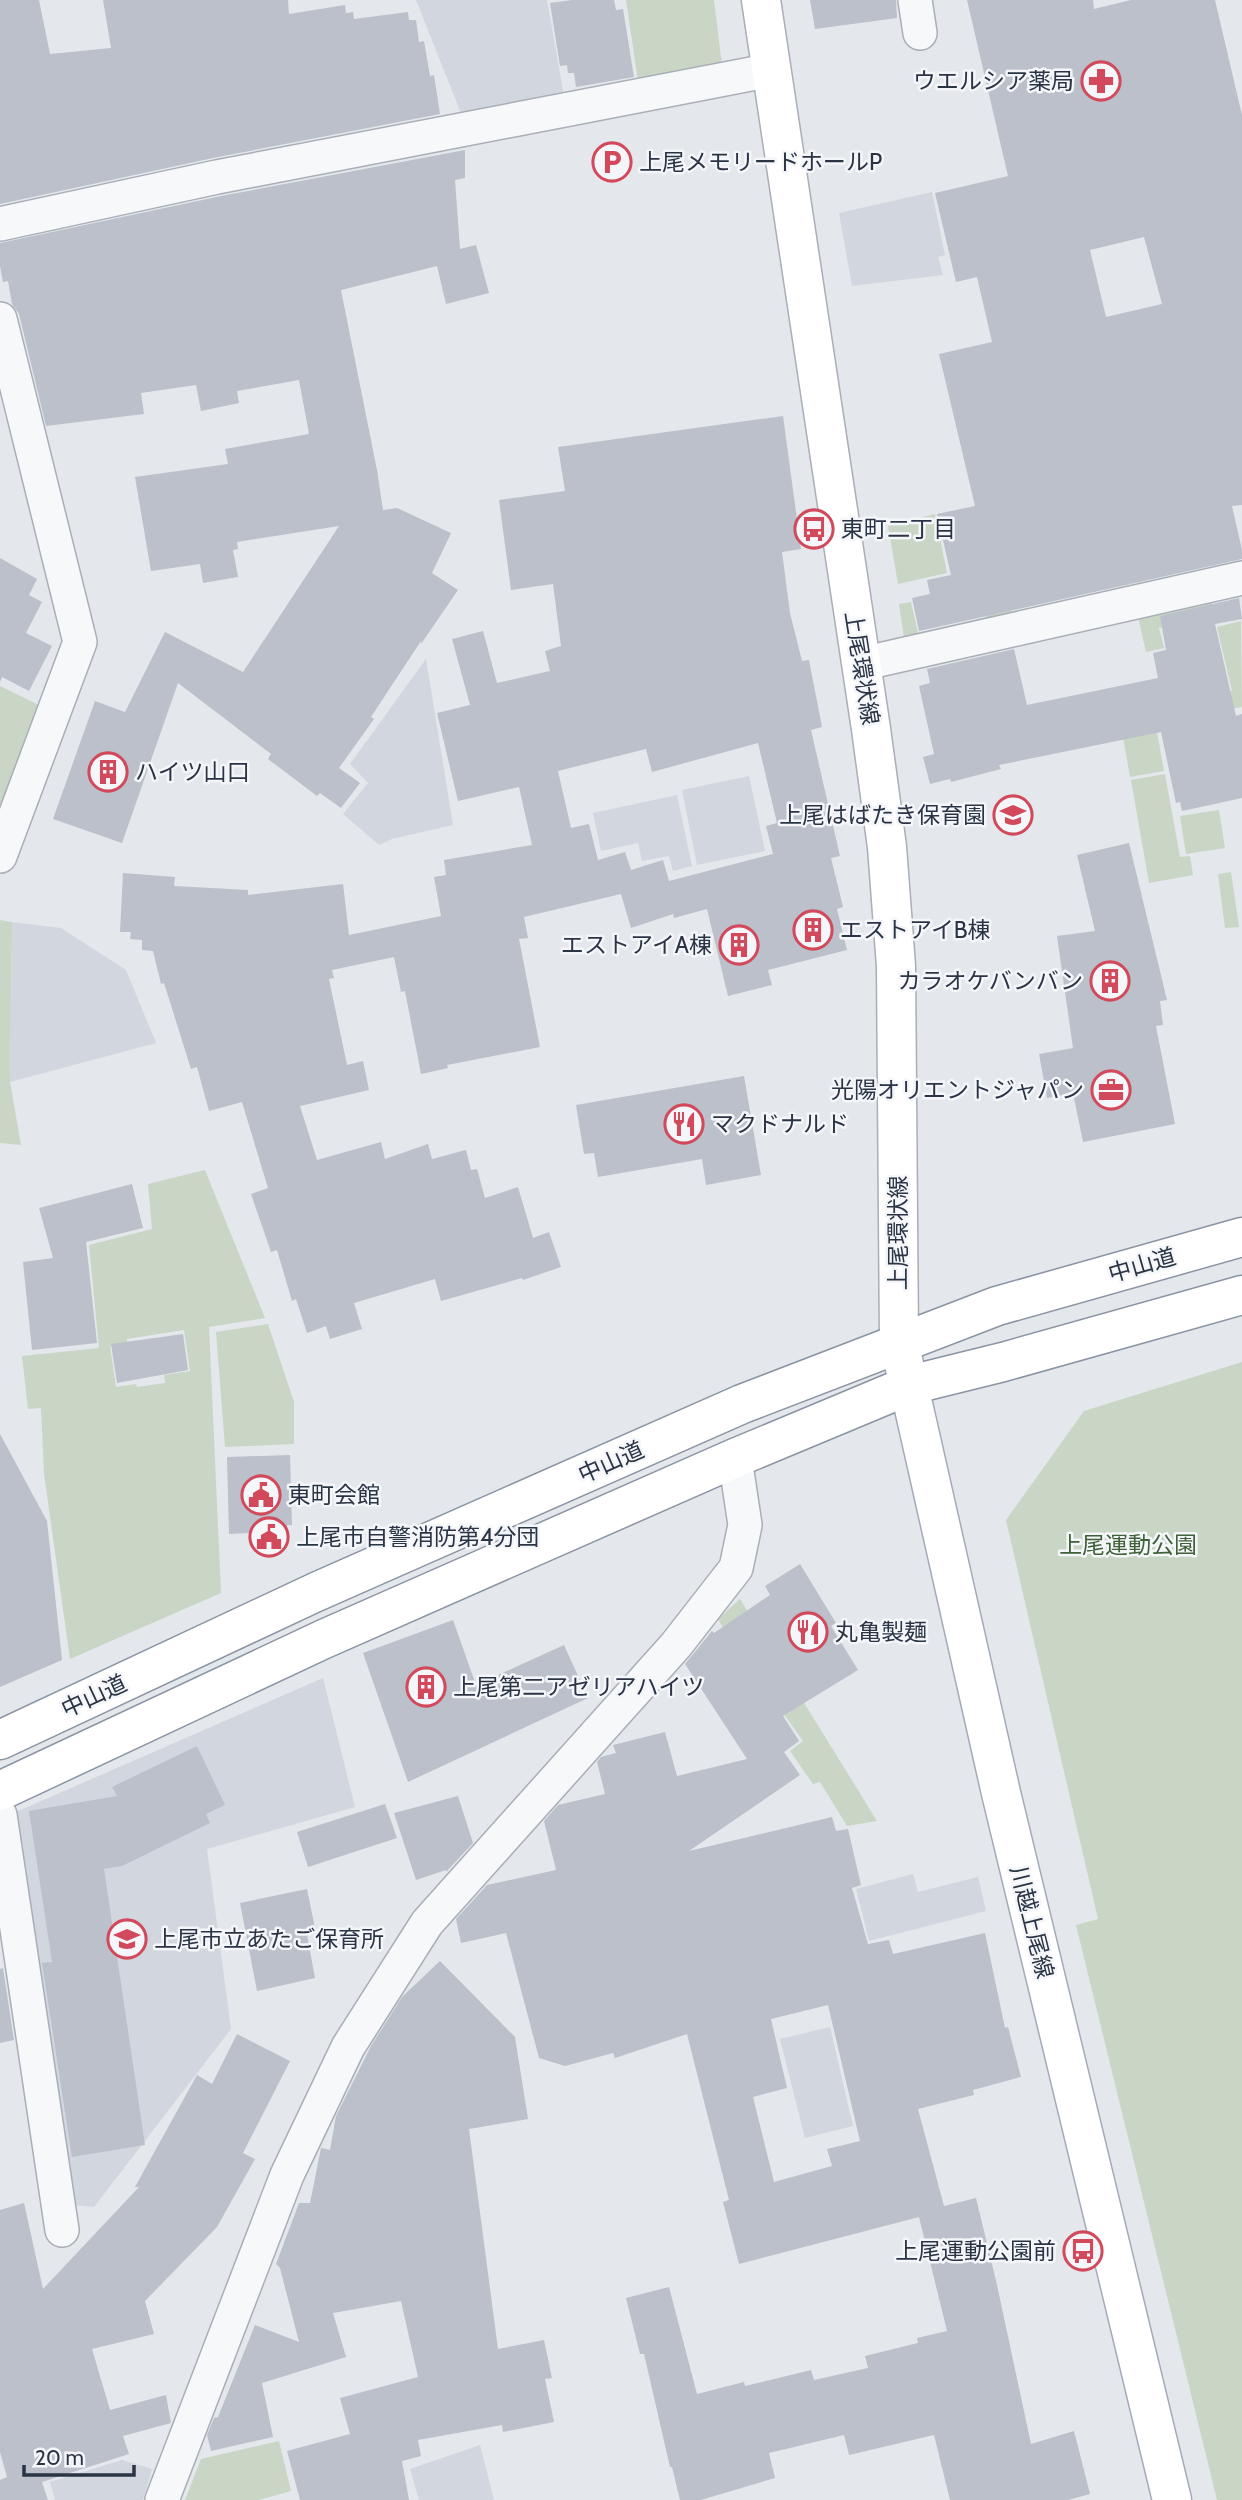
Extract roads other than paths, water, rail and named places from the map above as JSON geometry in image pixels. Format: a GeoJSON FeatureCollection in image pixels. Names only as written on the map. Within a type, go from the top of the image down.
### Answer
{"type":"FeatureCollection","features":[{"type":"Feature","properties":{"kind":"main road","name":"上尾環状線"},"geometry":{"type":"LineString","coordinates":[[761,0],[887,848],[896,966],[899,1342]]}},
{"type":"Feature","properties":{"kind":"main road","name":"中山道"},"geometry":{"type":"LineString","coordinates":[[0,1740],[341,1580],[742,1404],[997,1306],[1242,1237]]}},
{"type":"Feature","properties":{"kind":"main road","name":"中山道"},"geometry":{"type":"LineString","coordinates":[[0,1791],[324,1639],[735,1458],[910,1385],[1242,1295]]}},
{"type":"Feature","properties":{"kind":"main road","name":"川越上尾線"},"geometry":{"type":"LineString","coordinates":[[899,1342],[1001,1793],[1172,2500]]}},
{"type":"Feature","properties":{"kind":"street"},"geometry":{"type":"LineString","coordinates":[[915,0],[920,33]]}},
{"type":"Feature","properties":{"kind":"street"},"geometry":{"type":"LineString","coordinates":[[0,224],[218,177],[772,70]]}},
{"type":"Feature","properties":{"kind":"street"},"geometry":{"type":"LineString","coordinates":[[0,319],[80,642],[0,856]]}},
{"type":"Feature","properties":{"kind":"street"},"geometry":{"type":"LineString","coordinates":[[861,664],[1242,578]]}},
{"type":"Feature","properties":{"kind":"street"},"geometry":{"type":"LineString","coordinates":[[162,2500],[288,2175],[348,2047],[427,1923],[676,1645],[736,1569],[745,1525],[735,1458]]}},
{"type":"Feature","properties":{"kind":"street"},"geometry":{"type":"LineString","coordinates":[[0,1815],[62,2230]]}},
{"type":"Feature","properties":{"kind":"place","name":"ウエルシア薬局"},"geometry":{"type":"Point","coordinates":[1101,81]}},
{"type":"Feature","properties":{"kind":"place","name":"上尾メモリードホールP"},"geometry":{"type":"Point","coordinates":[612,162]}},
{"type":"Feature","properties":{"kind":"place","name":"東町二丁目"},"geometry":{"type":"Point","coordinates":[814,529]}},
{"type":"Feature","properties":{"kind":"place","name":"ハイツ山口"},"geometry":{"type":"Point","coordinates":[108,772]}},
{"type":"Feature","properties":{"kind":"place","name":"上尾はばたき保育園"},"geometry":{"type":"Point","coordinates":[1013,815]}},
{"type":"Feature","properties":{"kind":"place","name":"エストアイB棟"},"geometry":{"type":"Point","coordinates":[813,930]}},
{"type":"Feature","properties":{"kind":"place","name":"エストアイA棟"},"geometry":{"type":"Point","coordinates":[739,945]}},
{"type":"Feature","properties":{"kind":"place","name":"カラオケバンバン"},"geometry":{"type":"Point","coordinates":[1110,981]}},
{"type":"Feature","properties":{"kind":"place","name":"光陽オリエントジャパン"},"geometry":{"type":"Point","coordinates":[1111,1090]}},
{"type":"Feature","properties":{"kind":"place","name":"マクドナルド"},"geometry":{"type":"Point","coordinates":[684,1124]}},
{"type":"Feature","properties":{"kind":"place","name":"東町会館"},"geometry":{"type":"Point","coordinates":[261,1495]}},
{"type":"Feature","properties":{"kind":"place","name":"上尾市自警消防第4分団"},"geometry":{"type":"Point","coordinates":[269,1537]}},
{"type":"Feature","properties":{"kind":"place","name":"丸亀製麺"},"geometry":{"type":"Point","coordinates":[808,1632]}},
{"type":"Feature","properties":{"kind":"place","name":"上尾第二アゼリアハイツ"},"geometry":{"type":"Point","coordinates":[426,1687]}},
{"type":"Feature","properties":{"kind":"place","name":"上尾市立あたご保育所"},"geometry":{"type":"Point","coordinates":[127,1939]}},
{"type":"Feature","properties":{"kind":"place","name":"上尾運動公園前"},"geometry":{"type":"Point","coordinates":[1083,2251]}},
{"type":"Feature","properties":{"kind":"park label","name":"上尾運動公園"},"geometry":{"type":"Point","coordinates":[1128,1545]}}]}
